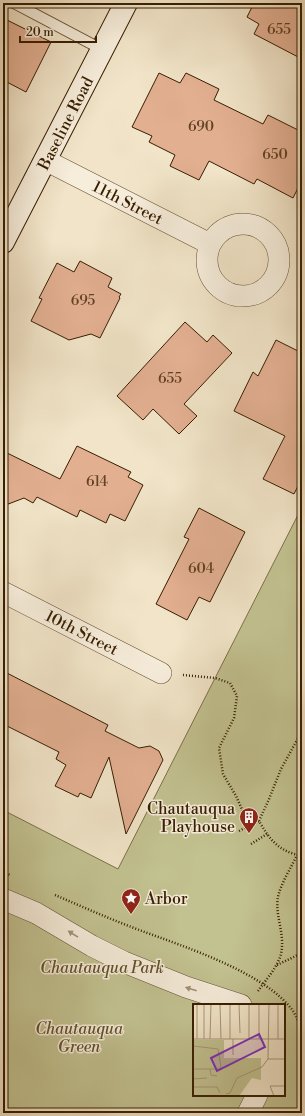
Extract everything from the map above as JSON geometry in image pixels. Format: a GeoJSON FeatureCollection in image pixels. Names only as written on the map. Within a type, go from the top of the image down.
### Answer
{"type":"FeatureCollection","features":[{"type":"Feature","properties":{"kind":"street","name":"Baseline Road"},"geometry":{"type":"LineString","coordinates":[[6,230],[45,160],[126,3]]}},
{"type":"Feature","properties":{"kind":"street","name":"11th Street"},"geometry":{"type":"LineString","coordinates":[[45,160],[210,244]]}},
{"type":"Feature","properties":{"kind":"street","name":"10th Street"},"geometry":{"type":"LineString","coordinates":[[3,592],[161,673]]}},
{"type":"Feature","properties":{"kind":"street"},"geometry":{"type":"LineString","coordinates":[[3,899],[36,913],[92,946],[124,962],[186,987],[249,1000]]}},
{"type":"Feature","properties":{"kind":"street"},"geometry":{"type":"LineString","coordinates":[[248,1113],[256,1096]]}},
{"type":"Feature","properties":{"kind":"lane"},"geometry":{"type":"LineString","coordinates":[[14,3],[103,50]]}},
{"type":"Feature","properties":{"kind":"path"},"geometry":{"type":"LineString","coordinates":[[161,673],[215,678],[230,683],[237,696],[234,718],[219,748],[223,774],[236,796],[249,825]]}},
{"type":"Feature","properties":{"kind":"path"},"geometry":{"type":"LineString","coordinates":[[239,831],[259,821],[281,769],[302,731]]}},
{"type":"Feature","properties":{"kind":"path"},"geometry":{"type":"LineString","coordinates":[[259,821],[269,838],[279,847],[302,856]]}},
{"type":"Feature","properties":{"kind":"path"},"geometry":{"type":"LineString","coordinates":[[250,844],[267,834]]}},
{"type":"Feature","properties":{"kind":"path"},"geometry":{"type":"LineString","coordinates":[[249,1000],[276,965],[282,946],[278,897],[297,855]]}},
{"type":"Feature","properties":{"kind":"path"},"geometry":{"type":"LineString","coordinates":[[3,872],[13,877]]}},
{"type":"Feature","properties":{"kind":"path"},"geometry":{"type":"LineString","coordinates":[[55,894],[142,931],[178,944],[263,983],[287,1004],[297,1019],[301,1040],[301,1058]]}},
{"type":"Feature","properties":{"kind":"path"},"geometry":{"type":"LineString","coordinates":[[276,965],[302,953]]}},
{"type":"Feature","properties":{"kind":"path"},"geometry":{"type":"LineString","coordinates":[[297,1019],[302,1019]]}},
{"type":"Feature","properties":{"kind":"green space","name":"Chautauqua Park"},"geometry":{"type":"Polygon","coordinates":[[[302,507],[302,1113],[3,1113],[3,810],[118,869],[302,507]]]}},
{"type":"Feature","properties":{"kind":"building"},"geometry":{"type":"Polygon","coordinates":[[[254,3],[302,3],[302,59],[254,34],[259,24],[247,17],[254,3]]]}},
{"type":"Feature","properties":{"kind":"building"},"geometry":{"type":"Polygon","coordinates":[[[3,18],[51,42],[26,92],[3,80],[3,18]]]}},
{"type":"Feature","properties":{"kind":"building"},"geometry":{"type":"Polygon","coordinates":[[[159,73],[180,83],[186,73],[219,89],[214,100],[263,124],[268,115],[302,132],[302,180],[293,198],[257,179],[254,184],[209,161],[199,180],[170,166],[175,155],[149,142],[152,136],[132,127],[159,73]]]}},
{"type":"Feature","properties":{"kind":"building"},"geometry":{"type":"Polygon","coordinates":[[[80,261],[112,278],[108,287],[121,294],[100,338],[91,334],[69,340],[31,321],[42,299],[39,298],[57,263],[74,272],[80,261]]]}},
{"type":"Feature","properties":{"kind":"building"},"geometry":{"type":"Polygon","coordinates":[[[185,322],[207,342],[213,335],[232,353],[184,404],[197,416],[179,434],[153,409],[143,420],[117,396],[185,322]]]}},
{"type":"Feature","properties":{"kind":"building"},"geometry":{"type":"Polygon","coordinates":[[[276,340],[302,353],[302,478],[294,494],[263,479],[285,436],[234,411],[253,372],[258,376],[276,340]]]}},
{"type":"Feature","properties":{"kind":"building"},"geometry":{"type":"Polygon","coordinates":[[[77,446],[131,472],[128,477],[143,485],[125,521],[110,514],[106,523],[80,510],[77,517],[37,497],[33,503],[24,498],[3,506],[3,451],[60,479],[77,446]]]}},
{"type":"Feature","properties":{"kind":"building"},"geometry":{"type":"Polygon","coordinates":[[[199,508],[245,532],[210,602],[199,597],[187,620],[156,604],[189,539],[184,537],[199,508]]]}},
{"type":"Feature","properties":{"kind":"building"},"geometry":{"type":"Polygon","coordinates":[[[3,671],[108,725],[105,731],[139,748],[150,746],[159,751],[163,760],[126,834],[109,757],[91,798],[80,793],[78,797],[55,786],[66,765],[56,759],[59,752],[3,724],[3,671]]]}},
{"type":"Feature","properties":{"kind":"place","name":"Chautauqua Playhouse"},"geometry":{"type":"Point","coordinates":[249,834]}},
{"type":"Feature","properties":{"kind":"place","name":"Arbor"},"geometry":{"type":"Point","coordinates":[131,915]}},
{"type":"Feature","properties":{"kind":"park label","name":"Chautauqua Green"},"geometry":{"type":"Point","coordinates":[79,1037]}}]}
